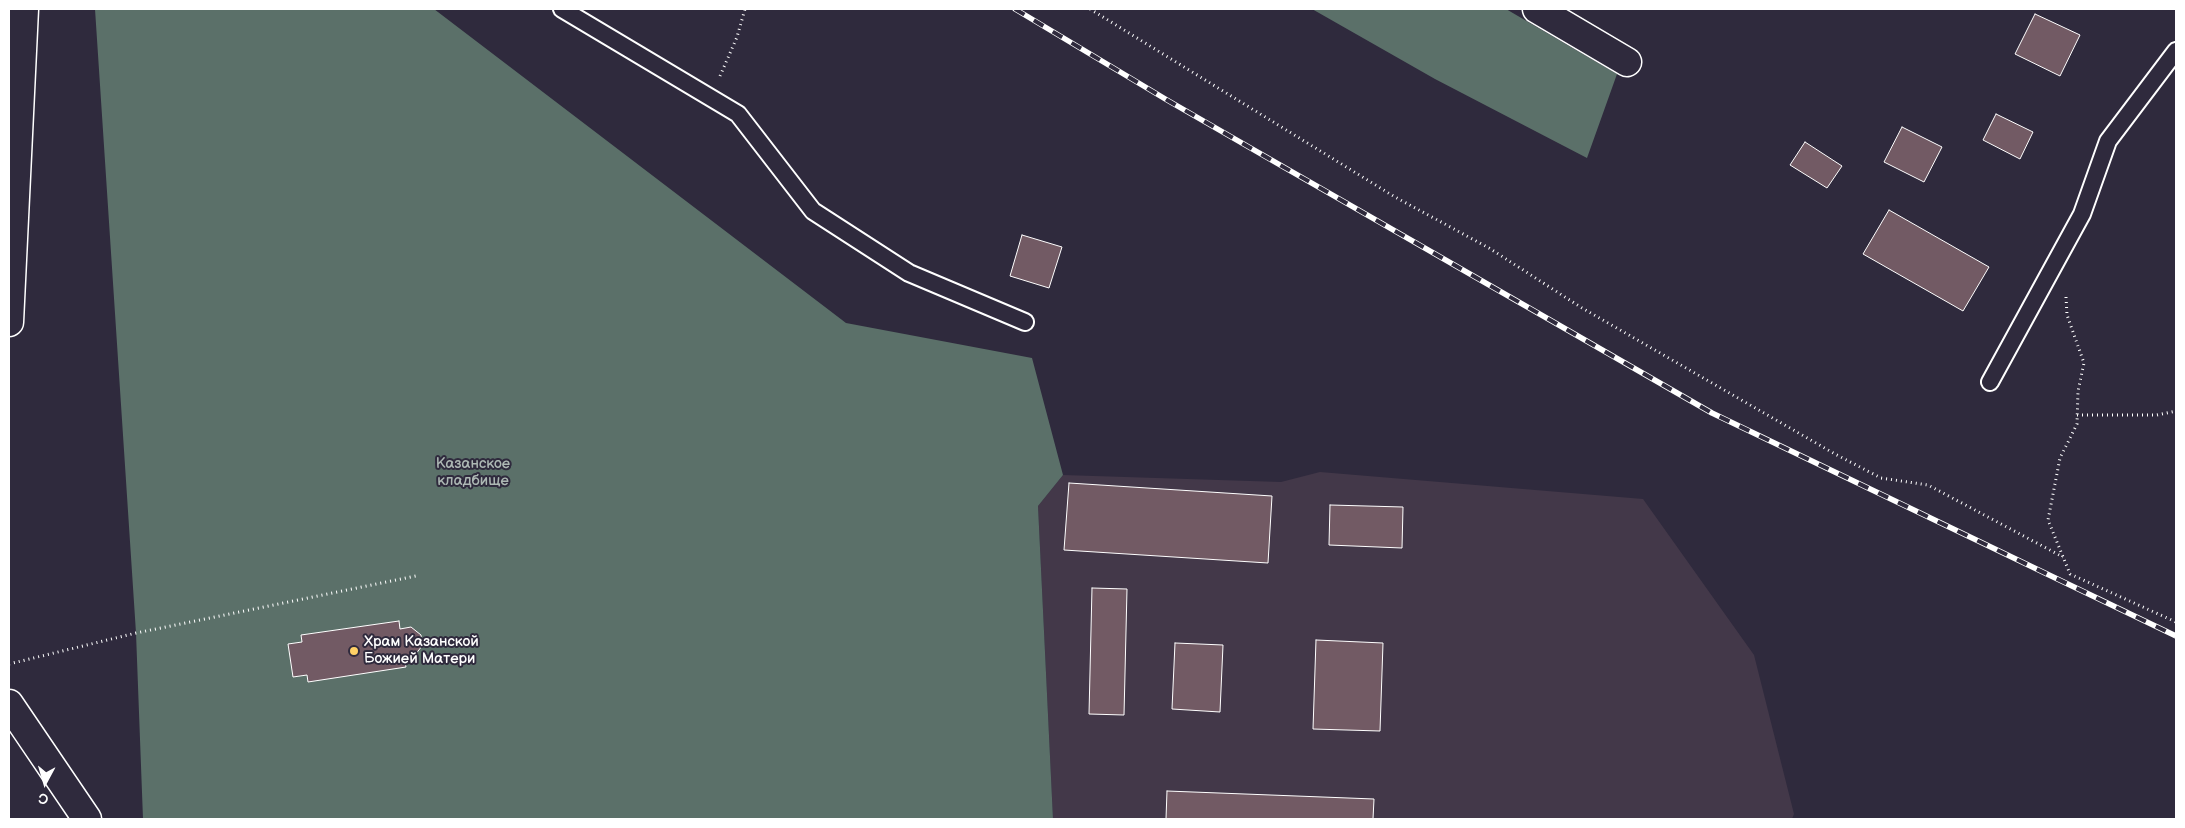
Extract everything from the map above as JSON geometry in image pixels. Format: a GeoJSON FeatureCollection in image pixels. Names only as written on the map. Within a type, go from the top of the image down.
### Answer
{"type":"FeatureCollection","features":[{"type":"Feature","properties":{"kind":"street"},"geometry":{"type":"LineString","coordinates":[[9,322],[24,9]]}},
{"type":"Feature","properties":{"kind":"street"},"geometry":{"type":"LineString","coordinates":[[1537,9],[1627,62]]}},
{"type":"Feature","properties":{"kind":"street"},"geometry":{"type":"LineString","coordinates":[[9,704],[87,819]]}},
{"type":"Feature","properties":{"kind":"lane"},"geometry":{"type":"LineString","coordinates":[[562,9],[738,114],[813,211],[909,273],[1025,322]]}},
{"type":"Feature","properties":{"kind":"lane"},"geometry":{"type":"LineString","coordinates":[[1990,382],[2082,214],[2108,141],[2176,51]]}},
{"type":"Feature","properties":{"kind":"path"},"geometry":{"type":"LineString","coordinates":[[711,98],[738,37],[745,9]]}},
{"type":"Feature","properties":{"kind":"path"},"geometry":{"type":"LineString","coordinates":[[1090,9],[1394,197],[1489,248],[1582,308],[1827,450],[1881,478],[1928,485],[2063,557]]}},
{"type":"Feature","properties":{"kind":"path"},"geometry":{"type":"LineString","coordinates":[[2061,252],[2068,315],[2084,363],[2078,391],[2077,424],[2060,458],[2048,520],[2070,574],[2176,622]]}},
{"type":"Feature","properties":{"kind":"path"},"geometry":{"type":"LineString","coordinates":[[2077,415],[2157,415],[2176,411]]}},
{"type":"Feature","properties":{"kind":"path"},"geometry":{"type":"LineString","coordinates":[[9,664],[136,633],[416,576]]}},
{"type":"Feature","properties":{"kind":"shaded area"},"geometry":{"type":"Polygon","coordinates":[[[1320,472],[1643,499],[1754,655],[1794,814],[1792,819],[1053,819],[1038,506],[1063,475],[1281,482],[1320,472]]]}},
{"type":"Feature","properties":{"kind":"green space","name":"Казанское кладбище"},"geometry":{"type":"Polygon","coordinates":[[[95,9],[434,9],[846,323],[1032,358],[1063,475],[1038,506],[1053,819],[143,819],[136,633],[95,9]]]}},
{"type":"Feature","properties":{"kind":"green space"},"geometry":{"type":"Polygon","coordinates":[[[1312,9],[1506,9],[1617,74],[1587,158],[1435,79],[1312,9]]]}},
{"type":"Feature","properties":{"kind":"building"},"geometry":{"type":"Polygon","coordinates":[[[2035,14],[2080,35],[2060,76],[2015,54],[2035,14]]]}},
{"type":"Feature","properties":{"kind":"building"},"geometry":{"type":"Polygon","coordinates":[[[1996,114],[2033,132],[2020,159],[1983,140],[1996,114]]]}},
{"type":"Feature","properties":{"kind":"building"},"geometry":{"type":"Polygon","coordinates":[[[1902,127],[1942,147],[1924,182],[1884,162],[1902,127]]]}},
{"type":"Feature","properties":{"kind":"building"},"geometry":{"type":"Polygon","coordinates":[[[1805,142],[1842,166],[1827,188],[1790,165],[1805,142]]]}},
{"type":"Feature","properties":{"kind":"building"},"geometry":{"type":"Polygon","coordinates":[[[1889,210],[1989,267],[1963,311],[1863,254],[1889,210]]]}},
{"type":"Feature","properties":{"kind":"building"},"geometry":{"type":"Polygon","coordinates":[[[1022,235],[1062,247],[1049,288],[1010,276],[1022,235]]]}},
{"type":"Feature","properties":{"kind":"building"},"geometry":{"type":"Polygon","coordinates":[[[1069,483],[1272,496],[1268,563],[1064,550],[1069,483]]]}},
{"type":"Feature","properties":{"kind":"building"},"geometry":{"type":"Polygon","coordinates":[[[1330,505],[1403,507],[1402,548],[1329,545],[1330,505]]]}},
{"type":"Feature","properties":{"kind":"building"},"geometry":{"type":"Polygon","coordinates":[[[1092,588],[1127,589],[1124,715],[1089,714],[1092,588]]]}},
{"type":"Feature","properties":{"kind":"building","name":"Храм Казанской Божией Матери"},"geometry":{"type":"Polygon","coordinates":[[[399,621],[400,629],[411,627],[421,635],[422,646],[415,655],[404,657],[406,667],[308,682],[307,675],[293,677],[288,644],[302,642],[301,635],[399,621]]]}},
{"type":"Feature","properties":{"kind":"building"},"geometry":{"type":"Polygon","coordinates":[[[1316,640],[1383,643],[1380,731],[1313,729],[1316,640]]]}},
{"type":"Feature","properties":{"kind":"building"},"geometry":{"type":"Polygon","coordinates":[[[1175,643],[1223,645],[1220,712],[1172,709],[1175,643]]]}},
{"type":"Feature","properties":{"kind":"building"},"geometry":{"type":"Polygon","coordinates":[[[1167,791],[1374,799],[1373,819],[1166,819],[1167,791]]]}},
{"type":"Feature","properties":{"kind":"railway"},"geometry":{"type":"LineString","coordinates":[[1015,9],[1167,100],[1712,413],[2176,636]]}},
{"type":"Feature","properties":{"kind":"place","name":"Храм Казанской Божией Матери"},"geometry":{"type":"Point","coordinates":[354,651]}}]}
